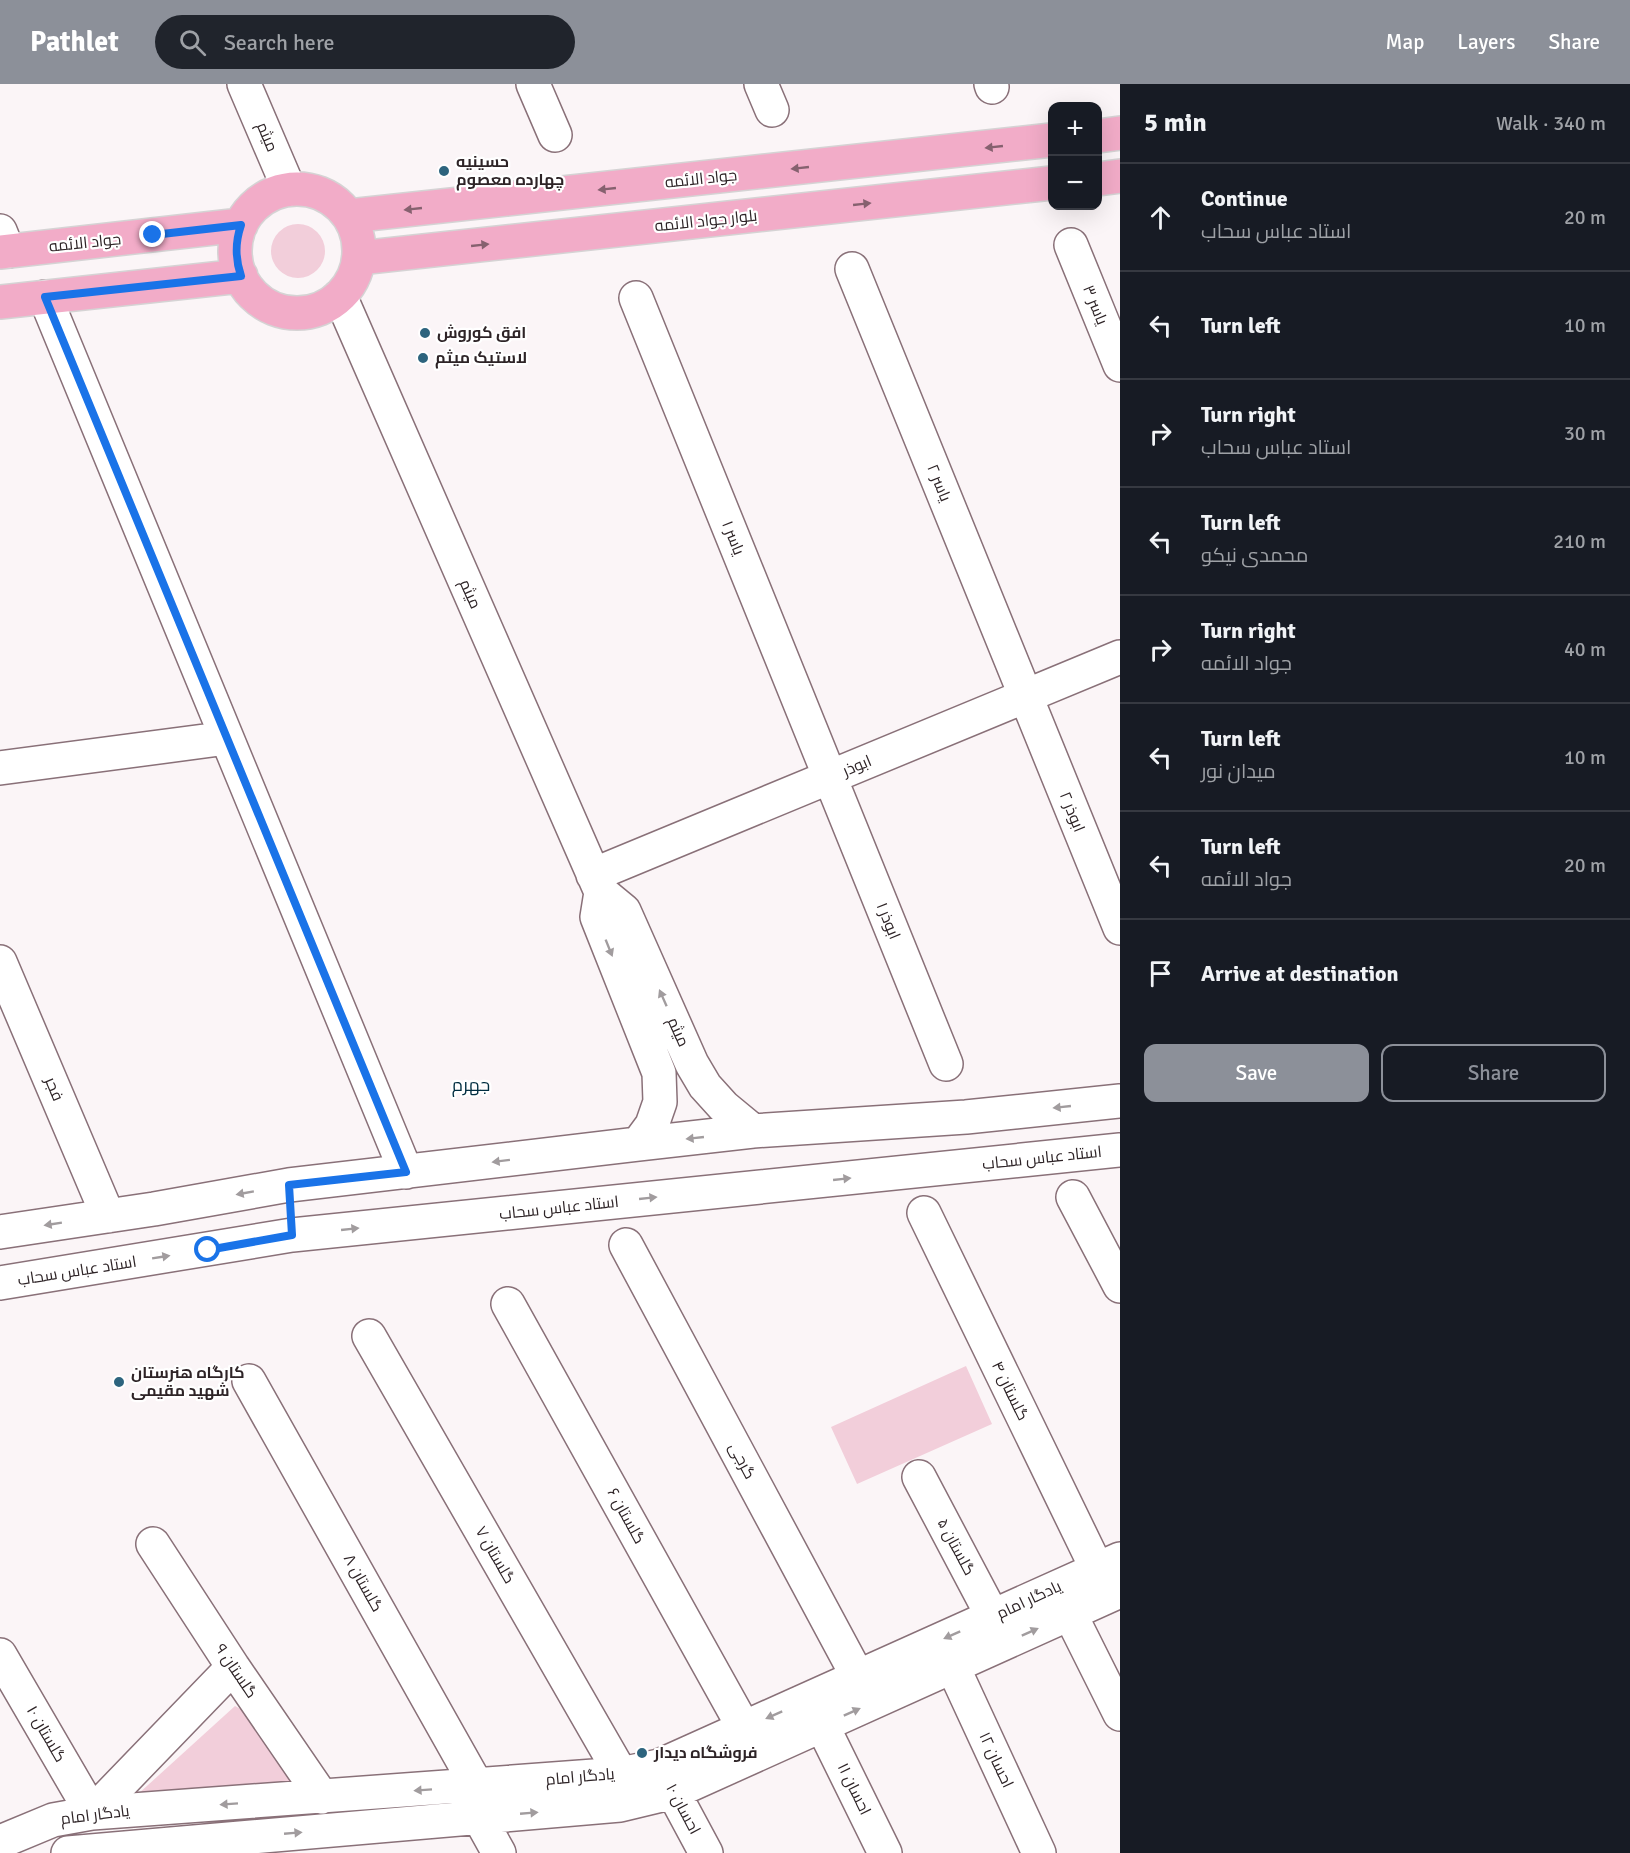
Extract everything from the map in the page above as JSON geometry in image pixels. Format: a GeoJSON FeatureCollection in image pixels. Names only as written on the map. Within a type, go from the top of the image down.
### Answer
{"type":"FeatureCollection","features":[{"type":"Feature","properties":{"kind":"main road"},"geometry":{"type":"LineString","coordinates":[[1102,135],[1120,133]]}},
{"type":"Feature","properties":{"kind":"main road","name":"جواد الائمه"},"geometry":{"type":"LineString","coordinates":[[349,216],[1048,141]]}},
{"type":"Feature","properties":{"kind":"main road"},"geometry":{"type":"LineString","coordinates":[[1102,178],[1120,176]]}},
{"type":"Feature","properties":{"kind":"main road","name":"بلوار جواد الائمه"},"geometry":{"type":"LineString","coordinates":[[359,258],[1048,184]]}},
{"type":"Feature","properties":{"kind":"main road"},"geometry":{"type":"LineString","coordinates":[[303,189],[329,197],[349,216],[357,236],[359,258],[353,279],[340,296],[326,306],[294,313],[262,302],[250,291],[241,276],[236,251],[241,225],[255,205],[277,192],[303,189]]}},
{"type":"Feature","properties":{"kind":"main road","name":"جواد الائمه"},"geometry":{"type":"LineString","coordinates":[[3,245],[241,225]]}},
{"type":"Feature","properties":{"kind":"main road"},"geometry":{"type":"LineString","coordinates":[[0,302],[241,276]]}},
{"type":"Feature","properties":{"kind":"street","name":"میثم"},"geometry":{"type":"LineString","coordinates":[[244,84],[289,189]]}},
{"type":"Feature","properties":{"kind":"street"},"geometry":{"type":"LineString","coordinates":[[533,84],[555,135]]}},
{"type":"Feature","properties":{"kind":"street","name":"یاسر ۳"},"geometry":{"type":"LineString","coordinates":[[1071,245],[1120,365]]}},
{"type":"Feature","properties":{"kind":"street","name":"یاسر ۲"},"geometry":{"type":"LineString","coordinates":[[852,269],[1025,696]]}},
{"type":"Feature","properties":{"kind":"street","name":"میثم"},"geometry":{"type":"LineString","coordinates":[[340,296],[597,884],[624,911],[692,1064],[705,1086],[724,1107],[753,1131]]}},
{"type":"Feature","properties":{"kind":"street"},"geometry":{"type":"LineString","coordinates":[[45,297],[406,1172]]}},
{"type":"Feature","properties":{"kind":"street","name":"یاسر ۱"},"geometry":{"type":"LineString","coordinates":[[636,297],[830,778]]}},
{"type":"Feature","properties":{"kind":"street","name":"ابوذر"},"geometry":{"type":"LineString","coordinates":[[597,884],[830,778],[1120,657]]}},
{"type":"Feature","properties":{"kind":"street","name":"ابوذر ۲"},"geometry":{"type":"LineString","coordinates":[[1025,696],[1120,928]]}},
{"type":"Feature","properties":{"kind":"street"},"geometry":{"type":"LineString","coordinates":[[0,768],[227,738]]}},
{"type":"Feature","properties":{"kind":"street","name":"ابوذر ۱"},"geometry":{"type":"LineString","coordinates":[[830,778],[946,1064]]}},
{"type":"Feature","properties":{"kind":"street","name":"میثم"},"geometry":{"type":"LineString","coordinates":[[597,884],[597,917],[659,1073],[660,1102],[652,1125],[638,1144]]}},
{"type":"Feature","properties":{"kind":"street","name":"فجر"},"geometry":{"type":"LineString","coordinates":[[0,962],[108,1216]]}},
{"type":"Feature","properties":{"kind":"street"},"geometry":{"type":"LineString","coordinates":[[0,1232],[289,1185],[638,1144],[753,1131],[966,1117],[1120,1101]]}},
{"type":"Feature","properties":{"kind":"street","name":"استاد عباس سحاب"},"geometry":{"type":"LineString","coordinates":[[0,1283],[292,1235],[1120,1150]]}},
{"type":"Feature","properties":{"kind":"street"},"geometry":{"type":"LineString","coordinates":[[289,1185],[292,1235]]}},
{"type":"Feature","properties":{"kind":"street"},"geometry":{"type":"LineString","coordinates":[[1074,1197],[1120,1286]]}},
{"type":"Feature","properties":{"kind":"street","name":"گلستان ۴"},"geometry":{"type":"LineString","coordinates":[[924,1213],[1112,1573]]}},
{"type":"Feature","properties":{"kind":"street","name":"گرجی"},"geometry":{"type":"LineString","coordinates":[[626,1245],[858,1677]]}},
{"type":"Feature","properties":{"kind":"street","name":"گلستان ۶"},"geometry":{"type":"LineString","coordinates":[[508,1304],[744,1728]]}},
{"type":"Feature","properties":{"kind":"street","name":"گلستان ۷"},"geometry":{"type":"LineString","coordinates":[[369,1336],[621,1774]]}},
{"type":"Feature","properties":{"kind":"street","name":"گلستان ۸"},"geometry":{"type":"LineString","coordinates":[[249,1381],[478,1801],[499,1853]]}},
{"type":"Feature","properties":{"kind":"street","name":"گلستان ۵"},"geometry":{"type":"LineString","coordinates":[[919,1477],[993,1617]]}},
{"type":"Feature","properties":{"kind":"street","name":"گلستان ۹"},"geometry":{"type":"LineString","coordinates":[[153,1544],[322,1797]]}},
{"type":"Feature","properties":{"kind":"street","name":"یادگار امام"},"geometry":{"type":"LineString","coordinates":[[68,1853],[355,1841],[478,1801],[621,1774],[667,1779],[822,1725],[1070,1614],[1112,1573]]}},
{"type":"Feature","properties":{"kind":"street","name":"یادگار امام"},"geometry":{"type":"LineString","coordinates":[[0,1842],[53,1820],[92,1813],[322,1797],[620,1805],[667,1779],[744,1728],[993,1617],[1112,1573]]}},
{"type":"Feature","properties":{"kind":"street"},"geometry":{"type":"LineString","coordinates":[[1070,1614],[1120,1714]]}},
{"type":"Feature","properties":{"kind":"street","name":"گلستان ۱۰"},"geometry":{"type":"LineString","coordinates":[[0,1655],[92,1813]]}},
{"type":"Feature","properties":{"kind":"street","name":"احسان ۱۲"},"geometry":{"type":"LineString","coordinates":[[953,1666],[1039,1853]]}},
{"type":"Feature","properties":{"kind":"street"},"geometry":{"type":"LineString","coordinates":[[92,1813],[233,1667]]}},
{"type":"Feature","properties":{"kind":"street","name":"احسان ۱۱"},"geometry":{"type":"LineString","coordinates":[[822,1725],[885,1853]]}},
{"type":"Feature","properties":{"kind":"street","name":"احسان ۱۰"},"geometry":{"type":"LineString","coordinates":[[667,1779],[706,1853]]}},
{"type":"Feature","properties":{"kind":"shaded area"},"geometry":{"type":"Polygon","coordinates":[[[293,224],[303,224],[313,228],[321,236],[325,251],[321,266],[313,274],[303,278],[293,278],[283,274],[275,266],[271,256],[271,246],[275,236],[283,228],[293,224]]]}},
{"type":"Feature","properties":{"kind":"shaded area"},"geometry":{"type":"Polygon","coordinates":[[[966,1366],[992,1424],[857,1484],[831,1427],[966,1366]]]}},
{"type":"Feature","properties":{"kind":"shaded area"},"geometry":{"type":"Polygon","coordinates":[[[235,1706],[248,1713],[297,1784],[137,1795],[235,1706]]]}},
{"type":"Feature","properties":{"kind":"place","name":"حسینیه چهارده معصوم"},"geometry":{"type":"Point","coordinates":[444,171]}},
{"type":"Feature","properties":{"kind":"place","name":"افق کوروش"},"geometry":{"type":"Point","coordinates":[425,333]}},
{"type":"Feature","properties":{"kind":"place","name":"لاستیک میثم"},"geometry":{"type":"Point","coordinates":[423,358]}},
{"type":"Feature","properties":{"kind":"place","name":"کارگاه هنرستان شهید مقیمی"},"geometry":{"type":"Point","coordinates":[119,1382]}},
{"type":"Feature","properties":{"kind":"place","name":"فروشگاه دیدار"},"geometry":{"type":"Point","coordinates":[642,1753]}},
{"type":"Feature","properties":{"kind":"district","name":"جهرم"},"geometry":{"type":"Point","coordinates":[471,1085]}},
{"type":"Feature","properties":{"kind":"route"},"geometry":{"type":"LineString","coordinates":[[153,235],[241,225],[236,251],[241,276],[45,297],[406,1172],[289,1185],[292,1235],[208,1250]]}}]}
